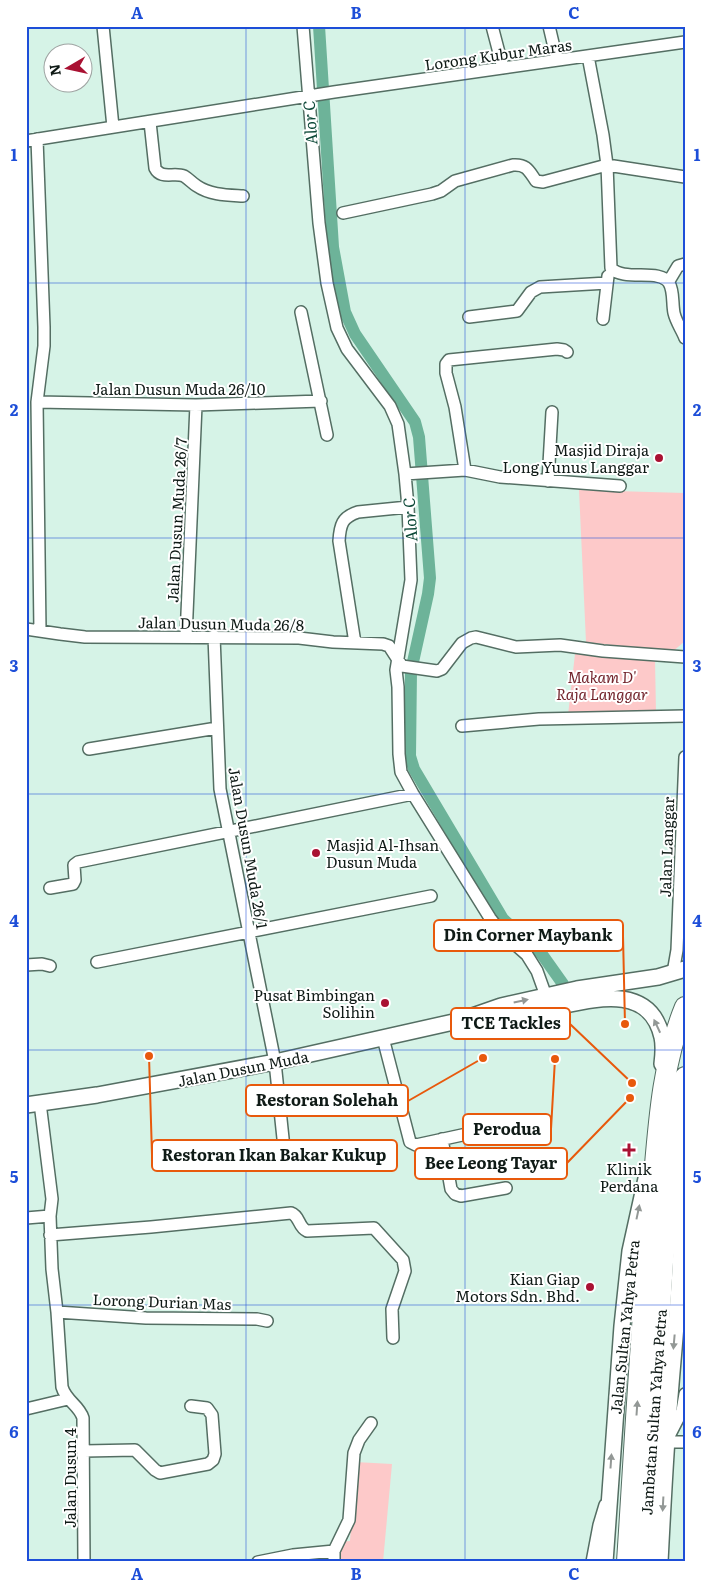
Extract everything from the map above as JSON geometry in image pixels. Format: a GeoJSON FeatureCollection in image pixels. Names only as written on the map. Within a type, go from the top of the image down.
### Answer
{"type":"FeatureCollection","features":[{"type":"Feature","properties":{"kind":"highway","name":"Jalan Sultan Yahya Petra"},"geometry":{"type":"LineString","coordinates":[[661,1099],[676,1031],[685,1007]]}},
{"type":"Feature","properties":{"kind":"highway"},"geometry":{"type":"LineString","coordinates":[[655,1261],[677,1136],[685,1077]]}},
{"type":"Feature","properties":{"kind":"highway"},"geometry":{"type":"LineString","coordinates":[[655,1261],[661,1099]]}},
{"type":"Feature","properties":{"kind":"highway","name":"Jambatan Sultan Yahya Petra"},"geometry":{"type":"LineString","coordinates":[[627,1562],[655,1261]]}},
{"type":"Feature","properties":{"kind":"highway","name":"Jambatan Sultan Yahya Petra"},"geometry":{"type":"LineString","coordinates":[[644,1562],[655,1261]]}},
{"type":"Feature","properties":{"kind":"main road","name":"Jalan Dusun Muda"},"geometry":{"type":"LineString","coordinates":[[33,1104],[106,1094],[275,1062],[458,1021],[501,1006],[679,971]]}},
{"type":"Feature","properties":{"kind":"main road","name":"Jalan Dusun Muda"},"geometry":{"type":"LineString","coordinates":[[458,1021],[503,1017],[590,1000],[626,999],[650,1012],[662,1038],[661,1099]]}},
{"type":"Feature","properties":{"kind":"main road","name":"Jalan Sultan Yahya Petra"},"geometry":{"type":"LineString","coordinates":[[605,1562],[622,1326],[630,1251],[661,1099]]}},
{"type":"Feature","properties":{"kind":"main road"},"geometry":{"type":"LineString","coordinates":[[660,1562],[666,1442],[682,1257],[682,1199],[677,1136]]}},
{"type":"Feature","properties":{"kind":"street"},"geometry":{"type":"LineString","coordinates":[[103,26],[113,127]]}},
{"type":"Feature","properties":{"kind":"street"},"geometry":{"type":"LineString","coordinates":[[303,26],[312,96],[319,223],[327,283],[337,328],[348,349],[390,406],[398,424],[409,474],[408,508],[411,580],[401,663],[396,675],[401,772],[490,918],[500,931],[526,955],[538,971],[546,996]]}},
{"type":"Feature","properties":{"kind":"street"},"geometry":{"type":"LineString","coordinates":[[492,26],[503,68]]}},
{"type":"Feature","properties":{"kind":"street"},"geometry":{"type":"LineString","coordinates":[[549,26],[557,60]]}},
{"type":"Feature","properties":{"kind":"street","name":"Lorong Kubur Maras"},"geometry":{"type":"LineString","coordinates":[[32,140],[334,92],[685,42]]}},
{"type":"Feature","properties":{"kind":"street"},"geometry":{"type":"LineString","coordinates":[[588,56],[607,165],[611,268],[607,283],[603,319]]}},
{"type":"Feature","properties":{"kind":"street"},"geometry":{"type":"LineString","coordinates":[[150,122],[155,168],[157,171],[164,175],[184,176],[206,191],[221,195],[243,196]]}},
{"type":"Feature","properties":{"kind":"street"},"geometry":{"type":"LineString","coordinates":[[32,140],[44,327],[44,346],[37,402],[40,631]]}},
{"type":"Feature","properties":{"kind":"street"},"geometry":{"type":"LineString","coordinates":[[343,213],[432,194],[441,191],[455,181],[521,164],[527,168],[536,181],[543,182],[607,165],[685,178]]}},
{"type":"Feature","properties":{"kind":"street"},"geometry":{"type":"LineString","coordinates":[[685,264],[678,266],[669,281],[674,314],[685,338]]}},
{"type":"Feature","properties":{"kind":"street"},"geometry":{"type":"LineString","coordinates":[[611,268],[618,273],[657,276],[669,281]]}},
{"type":"Feature","properties":{"kind":"street"},"geometry":{"type":"LineString","coordinates":[[469,318],[517,311],[530,292],[540,287],[607,283]]}},
{"type":"Feature","properties":{"kind":"street"},"geometry":{"type":"LineString","coordinates":[[301,312],[327,435]]}},
{"type":"Feature","properties":{"kind":"street"},"geometry":{"type":"LineString","coordinates":[[465,470],[455,407],[446,373],[446,364],[449,360],[557,349],[567,352]]}},
{"type":"Feature","properties":{"kind":"street","name":"Jalan Dusun Muda 26/10"},"geometry":{"type":"LineString","coordinates":[[37,402],[196,405],[321,401]]}},
{"type":"Feature","properties":{"kind":"street","name":"Jalan Dusun Muda 26/7"},"geometry":{"type":"LineString","coordinates":[[186,637],[196,405]]}},
{"type":"Feature","properties":{"kind":"street"},"geometry":{"type":"LineString","coordinates":[[548,481],[552,412]]}},
{"type":"Feature","properties":{"kind":"street"},"geometry":{"type":"LineString","coordinates":[[409,474],[465,470],[500,477],[620,486]]}},
{"type":"Feature","properties":{"kind":"street"},"geometry":{"type":"LineString","coordinates":[[355,643],[339,541],[343,521],[350,515],[358,512],[408,508]]}},
{"type":"Feature","properties":{"kind":"street","name":"Jalan Dusun Muda 26/8"},"geometry":{"type":"LineString","coordinates":[[26,628],[85,637],[214,636],[299,638],[387,645],[401,663]]}},
{"type":"Feature","properties":{"kind":"street","name":"Jalan Dusun Muda 26/1"},"geometry":{"type":"LineString","coordinates":[[214,636],[219,781],[275,1062],[284,1148]]}},
{"type":"Feature","properties":{"kind":"street"},"geometry":{"type":"LineString","coordinates":[[401,663],[423,670],[440,670],[462,643],[476,637],[516,646],[560,645],[610,652],[685,657]]}},
{"type":"Feature","properties":{"kind":"street"},"geometry":{"type":"LineString","coordinates":[[462,726],[539,719],[685,716]]}},
{"type":"Feature","properties":{"kind":"street"},"geometry":{"type":"LineString","coordinates":[[89,749],[217,728]]}},
{"type":"Feature","properties":{"kind":"street","name":"Jalan Langgar"},"geometry":{"type":"LineString","coordinates":[[679,971],[685,758]]}},
{"type":"Feature","properties":{"kind":"street"},"geometry":{"type":"LineString","coordinates":[[50,888],[73,884],[75,880],[74,865],[76,862],[413,794]]}},
{"type":"Feature","properties":{"kind":"street"},"geometry":{"type":"LineString","coordinates":[[97,962],[431,896]]}},
{"type":"Feature","properties":{"kind":"street"},"geometry":{"type":"LineString","coordinates":[[26,965],[42,964],[50,966]]}},
{"type":"Feature","properties":{"kind":"street"},"geometry":{"type":"LineString","coordinates":[[383,1038],[410,1142],[416,1145],[476,1132]]}},
{"type":"Feature","properties":{"kind":"street","name":"Jalan Dusun 4"},"geometry":{"type":"LineString","coordinates":[[33,1104],[52,1199],[50,1235],[62,1387],[64,1394],[76,1405],[83,1418],[84,1562]]}},
{"type":"Feature","properties":{"kind":"street"},"geometry":{"type":"LineString","coordinates":[[442,1140],[452,1189],[455,1194],[461,1196],[506,1188]]}},
{"type":"Feature","properties":{"kind":"street"},"geometry":{"type":"LineString","coordinates":[[679,1161],[685,1185]]}},
{"type":"Feature","properties":{"kind":"street"},"geometry":{"type":"LineString","coordinates":[[50,1235],[291,1213],[295,1214],[302,1228],[307,1231],[374,1228],[403,1260],[405,1265],[405,1271],[392,1309],[393,1338]]}},
{"type":"Feature","properties":{"kind":"street"},"geometry":{"type":"LineString","coordinates":[[26,1218],[50,1216]]}},
{"type":"Feature","properties":{"kind":"street","name":"Lorong Durian Mas"},"geometry":{"type":"LineString","coordinates":[[57,1312],[146,1318],[257,1319],[267,1321]]}},
{"type":"Feature","properties":{"kind":"street"},"geometry":{"type":"LineString","coordinates":[[685,1394],[682,1411],[666,1442],[685,1442]]}},
{"type":"Feature","properties":{"kind":"street"},"geometry":{"type":"LineString","coordinates":[[26,1409],[68,1399]]}},
{"type":"Feature","properties":{"kind":"street"},"geometry":{"type":"LineString","coordinates":[[84,1451],[135,1450],[160,1473],[208,1464],[213,1460],[215,1454],[211,1412],[207,1408],[191,1406]]}},
{"type":"Feature","properties":{"kind":"street"},"geometry":{"type":"LineString","coordinates":[[258,1562],[293,1555],[334,1556],[349,1520],[354,1453],[359,1440],[371,1423]]}},
{"type":"Feature","properties":{"kind":"street"},"geometry":{"type":"LineString","coordinates":[[592,1562],[599,1525],[610,1487]]}},
{"type":"Feature","properties":{"kind":"green space","name":"Makam D' Raja Langgar"},"geometry":{"type":"Polygon","coordinates":[[[579,490],[685,493],[685,633],[684,642],[672,652],[586,642],[579,490]]]}},
{"type":"Feature","properties":{"kind":"green space","name":"Makam D' Raja Langgar"},"geometry":{"type":"Polygon","coordinates":[[[575,654],[655,659],[656,713],[568,715],[575,654]]]}},
{"type":"Feature","properties":{"kind":"green space"},"geometry":{"type":"Polygon","coordinates":[[[355,1462],[392,1464],[383,1562],[338,1562],[338,1542],[350,1541],[355,1462]]]}},
{"type":"Feature","properties":{"kind":"waterway","name":"Alor C"},"geometry":{"type":"LineString","coordinates":[[319,26],[333,247],[345,312],[355,334],[415,422],[419,437],[430,578],[411,671],[410,756],[414,769],[503,919],[541,953],[563,984]]}},
{"type":"Feature","properties":{"kind":"place","name":"Masjid Diraja Long Yunus Langgar"},"geometry":{"type":"Point","coordinates":[659,458]}},
{"type":"Feature","properties":{"kind":"place","name":"Masjid Al-Ihsan Dusun Muda"},"geometry":{"type":"Point","coordinates":[316,853]}},
{"type":"Feature","properties":{"kind":"place","name":"Pusat Bimbingan Solihin"},"geometry":{"type":"Point","coordinates":[385,1003]}},
{"type":"Feature","properties":{"kind":"place","name":"Din Corner Maybank"},"geometry":{"type":"Point","coordinates":[625,1024]}},
{"type":"Feature","properties":{"kind":"place","name":"Restoran Ikan Bakar Kukup"},"geometry":{"type":"Point","coordinates":[149,1056]}},
{"type":"Feature","properties":{"kind":"place","name":"Restoran Solehah"},"geometry":{"type":"Point","coordinates":[483,1058]}},
{"type":"Feature","properties":{"kind":"place","name":"Perodua"},"geometry":{"type":"Point","coordinates":[555,1059]}},
{"type":"Feature","properties":{"kind":"place","name":"TCE Tackles"},"geometry":{"type":"Point","coordinates":[632,1083]}},
{"type":"Feature","properties":{"kind":"place","name":"Bee Leong Tayar"},"geometry":{"type":"Point","coordinates":[630,1098]}},
{"type":"Feature","properties":{"kind":"place","name":"Klinik Perdana"},"geometry":{"type":"Point","coordinates":[629,1150]}},
{"type":"Feature","properties":{"kind":"place","name":"Kian Giap Motors Sdn. Bhd."},"geometry":{"type":"Point","coordinates":[590,1287]}}]}
